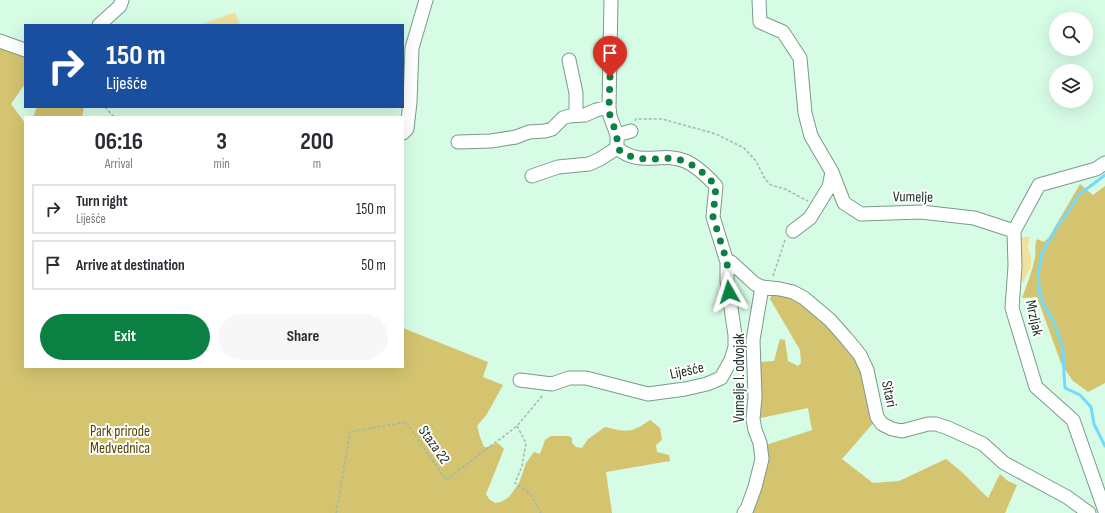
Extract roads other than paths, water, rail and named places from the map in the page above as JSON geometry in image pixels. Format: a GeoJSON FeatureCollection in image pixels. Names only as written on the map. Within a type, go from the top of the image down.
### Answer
{"type":"FeatureCollection","features":[{"type":"Feature","properties":{"kind":"street"},"geometry":{"type":"LineString","coordinates":[[100,24],[120,6],[122,0]]}},
{"type":"Feature","properties":{"kind":"street"},"geometry":{"type":"LineString","coordinates":[[404,132],[408,129],[412,48],[426,0]]}},
{"type":"Feature","properties":{"kind":"street"},"geometry":{"type":"LineString","coordinates":[[611,0],[609,107],[617,142]]}},
{"type":"Feature","properties":{"kind":"street","name":"Vumelje"},"geometry":{"type":"LineString","coordinates":[[759,0],[760,22],[783,32],[800,58],[805,113],[811,136],[832,172],[844,203],[861,214],[921,212],[974,218],[1014,231]]}},
{"type":"Feature","properties":{"kind":"street"},"geometry":{"type":"LineString","coordinates":[[0,41],[24,50]]}},
{"type":"Feature","properties":{"kind":"street"},"geometry":{"type":"LineString","coordinates":[[569,60],[576,93],[576,115]]}},
{"type":"Feature","properties":{"kind":"street"},"geometry":{"type":"LineString","coordinates":[[458,142],[491,142],[516,137],[529,132],[545,131],[552,129],[563,118],[576,115],[585,115],[596,110],[609,107]]}},
{"type":"Feature","properties":{"kind":"street"},"geometry":{"type":"LineString","coordinates":[[532,176],[558,167],[589,164],[631,131]]}},
{"type":"Feature","properties":{"kind":"street","name":"Liješće"},"geometry":{"type":"LineString","coordinates":[[520,380],[552,384],[568,378],[586,378],[648,394],[686,389],[708,384],[721,378],[731,360],[735,347],[735,335],[727,262],[713,217],[716,186],[696,167],[684,161],[674,158],[635,158],[624,154],[617,142]]}},
{"type":"Feature","properties":{"kind":"street"},"geometry":{"type":"LineString","coordinates":[[1014,231],[1039,185],[1096,169],[1105,162]]}},
{"type":"Feature","properties":{"kind":"street"},"geometry":{"type":"LineString","coordinates":[[793,231],[810,218],[828,187],[832,172]]}},
{"type":"Feature","properties":{"kind":"street","name":"Mrzljak"},"geometry":{"type":"LineString","coordinates":[[1014,231],[1016,266],[1012,308],[1036,387],[1073,420],[1105,511]]}},
{"type":"Feature","properties":{"kind":"street","name":"Sitari"},"geometry":{"type":"LineString","coordinates":[[727,262],[731,262],[755,284],[793,292],[804,298],[830,320],[860,355],[867,370],[877,417],[882,424],[892,429],[902,430],[928,424],[936,424],[948,428],[983,444],[1004,464],[1067,497],[1089,513]]}},
{"type":"Feature","properties":{"kind":"street","name":"Vumelje I. odvojak"},"geometry":{"type":"LineString","coordinates":[[744,513],[747,509],[755,487],[762,458],[760,443],[753,419],[755,397],[753,340],[764,287]]}},
{"type":"Feature","properties":{"kind":"waterway"},"geometry":{"type":"LineString","coordinates":[[1105,175],[1080,194],[1057,227],[1042,253],[1038,275],[1040,297],[1054,323],[1063,348],[1065,388],[1080,395],[1091,407],[1094,424],[1105,446]]}},
{"type":"Feature","properties":{"kind":"park label","name":"Park prirode Medvednica"},"geometry":{"type":"Point","coordinates":[120,440]}}]}
